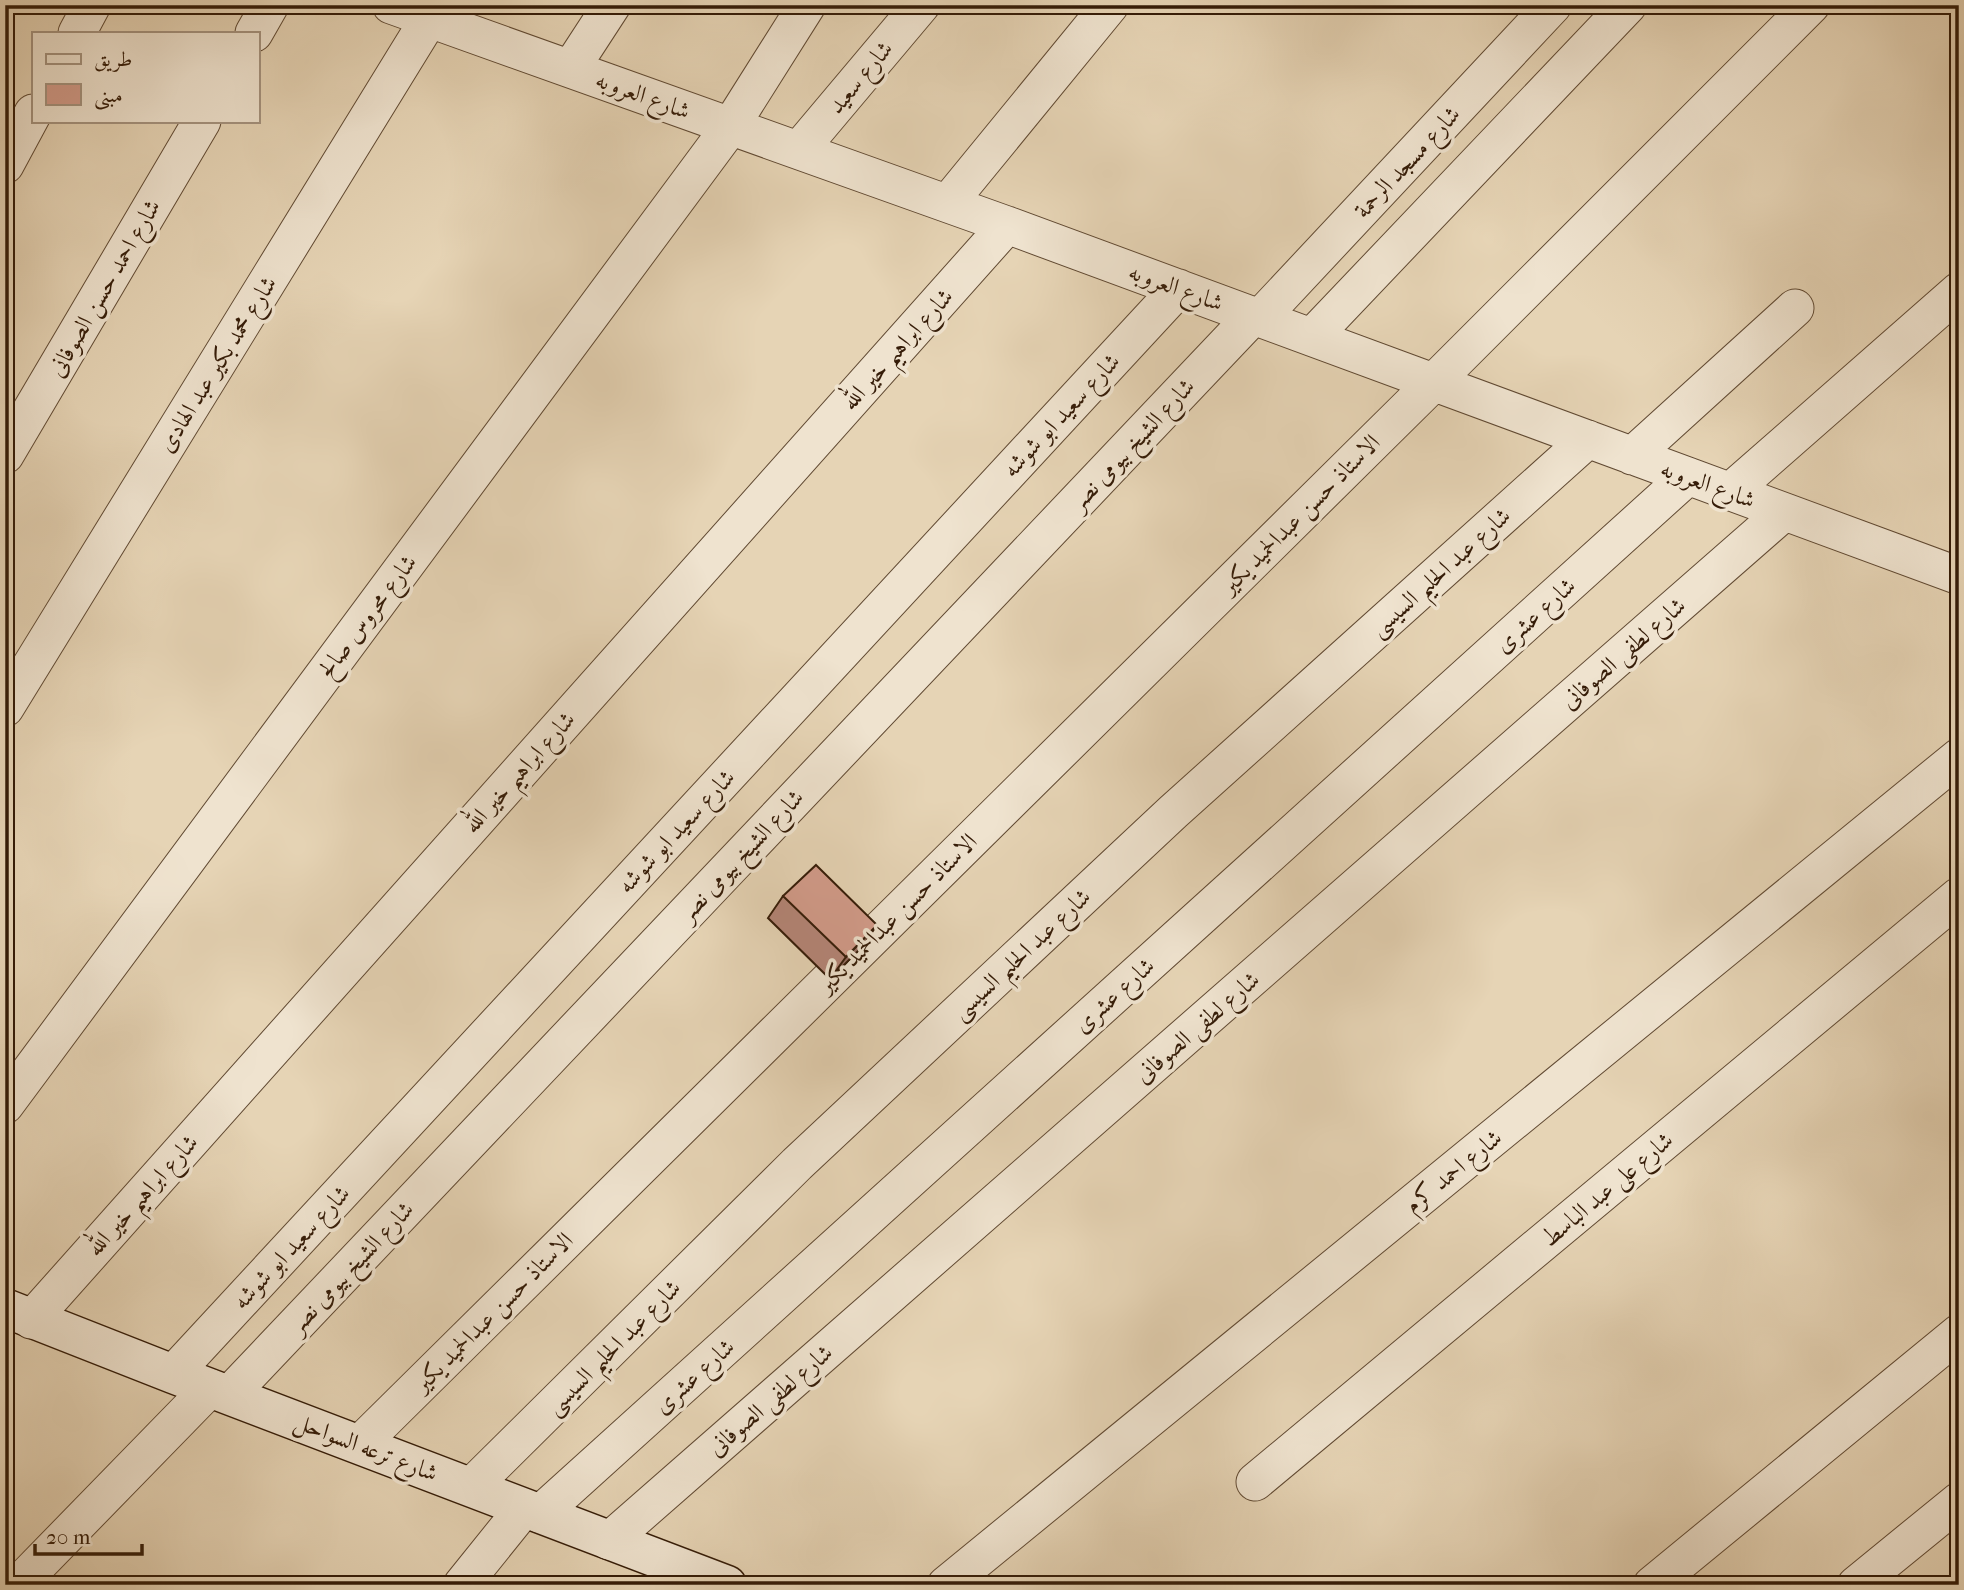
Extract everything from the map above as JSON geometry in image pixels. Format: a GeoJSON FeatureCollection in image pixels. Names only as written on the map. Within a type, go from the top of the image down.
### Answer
{"type":"FeatureCollection","features":[{"type":"Feature","properties":{"kind":"main road","name":"شارع ترعه السواحل"},"geometry":{"type":"LineString","coordinates":[[18,1314],[727,1585]]}},
{"type":"Feature","properties":{"kind":"street"},"geometry":{"type":"LineString","coordinates":[[77,32],[92,5]]}},
{"type":"Feature","properties":{"kind":"street"},"geometry":{"type":"LineString","coordinates":[[255,32],[270,5]]}},
{"type":"Feature","properties":{"kind":"street","name":"شارع العروبه"},"geometry":{"type":"LineString","coordinates":[[391,5],[948,203],[1959,576]]}},
{"type":"Feature","properties":{"kind":"street"},"geometry":{"type":"LineString","coordinates":[[571,68],[612,5]]}},
{"type":"Feature","properties":{"kind":"street","name":"شارع محروس صالح"},"geometry":{"type":"LineString","coordinates":[[5,1105],[730,127],[807,5]]}},
{"type":"Feature","properties":{"kind":"street","name":"شارع سعيد"},"geometry":{"type":"LineString","coordinates":[[799,150],[921,5]]}},
{"type":"Feature","properties":{"kind":"street"},"geometry":{"type":"LineString","coordinates":[[948,203],[1110,5]]}},
{"type":"Feature","properties":{"kind":"street","name":"شارع مسجد الرحمة"},"geometry":{"type":"LineString","coordinates":[[1257,317],[1553,5]]}},
{"type":"Feature","properties":{"kind":"street"},"geometry":{"type":"LineString","coordinates":[[1312,338],[1628,5]]}},
{"type":"Feature","properties":{"kind":"street","name":"الاستاذ حسن عبدالحميد يكير"},"geometry":{"type":"LineString","coordinates":[[360,1444],[1434,382],[1811,5]]}},
{"type":"Feature","properties":{"kind":"street","name":"شارع محمد بكير عبد الهادى"},"geometry":{"type":"LineString","coordinates":[[7,701],[429,19]]}},
{"type":"Feature","properties":{"kind":"street"},"geometry":{"type":"LineString","coordinates":[[5,165],[32,115]]}},
{"type":"Feature","properties":{"kind":"street","name":"شارع احمد حسن الصوفانى"},"geometry":{"type":"LineString","coordinates":[[5,455],[201,122]]}},
{"type":"Feature","properties":{"kind":"street","name":"شارع ابراهيم خير الله"},"geometry":{"type":"LineString","coordinates":[[18,1314],[1007,225]]}},
{"type":"Feature","properties":{"kind":"street","name":"شارع سعيد ابو شوشه"},"geometry":{"type":"LineString","coordinates":[[173,1374],[1179,288]]}},
{"type":"Feature","properties":{"kind":"street"},"geometry":{"type":"LineString","coordinates":[[1730,492],[1959,291]]}},
{"type":"Feature","properties":{"kind":"street"},"geometry":{"type":"LineString","coordinates":[[1632,456],[1795,308]]}},
{"type":"Feature","properties":{"kind":"street","name":"شارع الشيخ بيومى نصر"},"geometry":{"type":"LineString","coordinates":[[18,1585],[219,1391],[1257,317]]}},
{"type":"Feature","properties":{"kind":"street","name":"شارع عبد الحليم السيسى"},"geometry":{"type":"LineString","coordinates":[[471,1487],[797,1164],[1174,812],[1588,439]]}},
{"type":"Feature","properties":{"kind":"street","name":"شارع عشرى"},"geometry":{"type":"LineString","coordinates":[[462,1585],[532,1511],[1688,477]]}},
{"type":"Feature","properties":{"kind":"street","name":"شارع لطفى الصوفانى"},"geometry":{"type":"LineString","coordinates":[[609,1541],[1784,512]]}},
{"type":"Feature","properties":{"kind":"street","name":"شارع احمد كرم"},"geometry":{"type":"LineString","coordinates":[[946,1585],[1959,757]]}},
{"type":"Feature","properties":{"kind":"street","name":"شارع على عبد الباسط"},"geometry":{"type":"LineString","coordinates":[[1255,1482],[1959,896]]}},
{"type":"Feature","properties":{"kind":"street"},"geometry":{"type":"LineString","coordinates":[[1652,1585],[1959,1333]]}},
{"type":"Feature","properties":{"kind":"street"},"geometry":{"type":"LineString","coordinates":[[1856,1585],[1959,1501]]}},
{"type":"Feature","properties":{"kind":"building"},"geometry":{"type":"Polygon","coordinates":[[[816,865],[877,925],[846,957],[783,896],[816,865]]]}}]}
